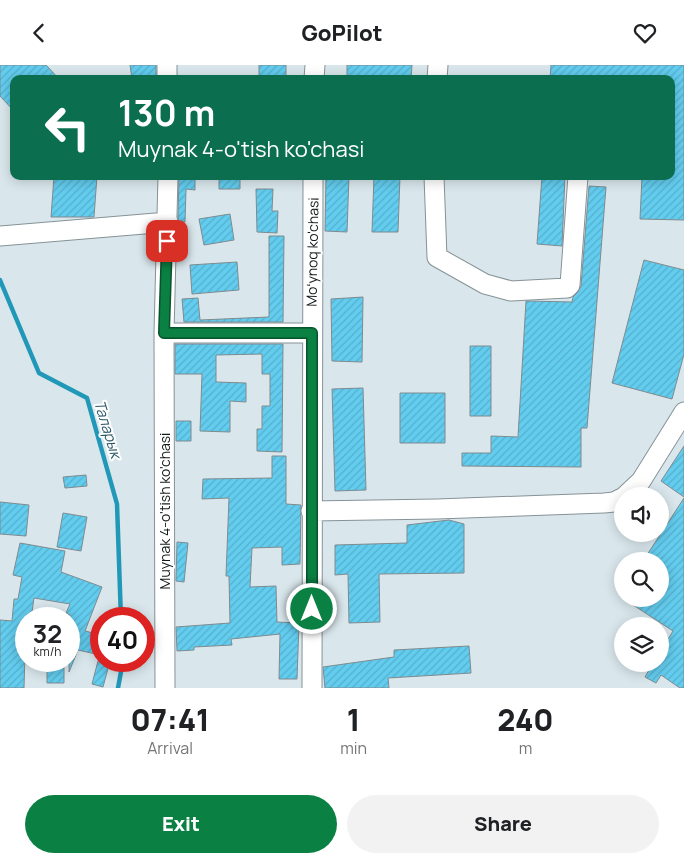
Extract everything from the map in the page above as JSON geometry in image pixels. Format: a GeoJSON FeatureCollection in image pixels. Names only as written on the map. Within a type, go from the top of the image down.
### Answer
{"type":"FeatureCollection","features":[{"type":"Feature","properties":{"kind":"street","name":"Muynak 4-o'tish ko'chasi"},"geometry":{"type":"LineString","coordinates":[[164,688],[164,333],[168,180]]}},
{"type":"Feature","properties":{"kind":"street","name":"Moʻynoq ko'chasi"},"geometry":{"type":"LineString","coordinates":[[312,688],[313,180]]}},
{"type":"Feature","properties":{"kind":"street"},"geometry":{"type":"LineString","coordinates":[[434,180],[437,257],[485,283],[512,291],[567,288],[570,285],[578,180]]}},
{"type":"Feature","properties":{"kind":"street"},"geometry":{"type":"LineString","coordinates":[[0,236],[168,222]]}},
{"type":"Feature","properties":{"kind":"street"},"geometry":{"type":"LineString","coordinates":[[164,333],[312,333]]}},
{"type":"Feature","properties":{"kind":"street"},"geometry":{"type":"LineString","coordinates":[[635,487],[641,481],[684,412]]}},
{"type":"Feature","properties":{"kind":"street"},"geometry":{"type":"LineString","coordinates":[[312,511],[437,509],[614,502]]}},
{"type":"Feature","properties":{"kind":"building"},"geometry":{"type":"Polygon","coordinates":[[[0,65],[46,65],[55,75],[10,75],[10,107],[0,96],[0,65]]]}},
{"type":"Feature","properties":{"kind":"building"},"geometry":{"type":"Polygon","coordinates":[[[130,65],[156,65],[156,75],[131,75],[130,65]]]}},
{"type":"Feature","properties":{"kind":"building"},"geometry":{"type":"Polygon","coordinates":[[[259,65],[286,65],[286,75],[259,75],[259,65]]]}},
{"type":"Feature","properties":{"kind":"building"},"geometry":{"type":"Polygon","coordinates":[[[347,65],[412,65],[411,75],[347,75],[347,65]]]}},
{"type":"Feature","properties":{"kind":"building"},"geometry":{"type":"Polygon","coordinates":[[[551,65],[684,65],[684,220],[640,219],[642,180],[675,180],[675,75],[550,75],[551,65]]]}},
{"type":"Feature","properties":{"kind":"building"},"geometry":{"type":"Polygon","coordinates":[[[54,180],[97,180],[94,217],[51,217],[54,180]]]}},
{"type":"Feature","properties":{"kind":"building"},"geometry":{"type":"Polygon","coordinates":[[[179,180],[195,180],[195,190],[186,189],[185,222],[179,222],[179,180]]]}},
{"type":"Feature","properties":{"kind":"building"},"geometry":{"type":"Polygon","coordinates":[[[219,180],[240,180],[240,189],[219,189],[219,180]]]}},
{"type":"Feature","properties":{"kind":"building"},"geometry":{"type":"Polygon","coordinates":[[[326,180],[349,180],[347,232],[325,231],[326,180]]]}},
{"type":"Feature","properties":{"kind":"building"},"geometry":{"type":"Polygon","coordinates":[[[374,180],[400,180],[398,232],[372,232],[374,180]]]}},
{"type":"Feature","properties":{"kind":"building"},"geometry":{"type":"Polygon","coordinates":[[[542,180],[565,180],[562,246],[537,244],[542,180]]]}},
{"type":"Feature","properties":{"kind":"building"},"geometry":{"type":"Polygon","coordinates":[[[589,186],[606,187],[587,428],[581,428],[581,467],[462,466],[462,453],[491,453],[491,436],[518,437],[526,301],[572,302],[573,297],[578,292],[581,286],[589,186]]]}},
{"type":"Feature","properties":{"kind":"building"},"geometry":{"type":"Polygon","coordinates":[[[256,189],[273,189],[272,211],[278,211],[277,233],[257,232],[256,189]]]}},
{"type":"Feature","properties":{"kind":"building"},"geometry":{"type":"Polygon","coordinates":[[[230,214],[234,240],[204,245],[199,219],[230,214]]]}},
{"type":"Feature","properties":{"kind":"building"},"geometry":{"type":"Polygon","coordinates":[[[269,236],[284,236],[283,322],[184,322],[182,299],[198,298],[200,320],[269,317],[269,236]]]}},
{"type":"Feature","properties":{"kind":"building"},"geometry":{"type":"Polygon","coordinates":[[[644,260],[684,270],[684,354],[672,399],[612,383],[644,260]]]}},
{"type":"Feature","properties":{"kind":"building"},"geometry":{"type":"Polygon","coordinates":[[[237,262],[239,290],[192,294],[190,265],[237,262]]]}},
{"type":"Feature","properties":{"kind":"building"},"geometry":{"type":"Polygon","coordinates":[[[363,297],[362,362],[332,361],[331,299],[363,297]]]}},
{"type":"Feature","properties":{"kind":"building"},"geometry":{"type":"Polygon","coordinates":[[[175,344],[283,344],[282,452],[257,451],[257,429],[262,429],[262,406],[270,406],[270,374],[262,374],[262,354],[216,355],[216,382],[246,383],[246,402],[230,401],[230,432],[200,431],[202,374],[175,374],[175,344]]]}},
{"type":"Feature","properties":{"kind":"building"},"geometry":{"type":"Polygon","coordinates":[[[470,346],[491,346],[491,416],[470,416],[470,346]]]}},
{"type":"Feature","properties":{"kind":"building"},"geometry":{"type":"Polygon","coordinates":[[[363,388],[366,490],[335,491],[332,389],[363,388]]]}},
{"type":"Feature","properties":{"kind":"building"},"geometry":{"type":"Polygon","coordinates":[[[400,393],[445,393],[445,443],[400,443],[400,393]]]}},
{"type":"Feature","properties":{"kind":"building"},"geometry":{"type":"Polygon","coordinates":[[[176,421],[191,421],[191,441],[176,441],[176,421]]]}},
{"type":"Feature","properties":{"kind":"building"},"geometry":{"type":"Polygon","coordinates":[[[684,446],[684,497],[661,481],[684,446]]]}},
{"type":"Feature","properties":{"kind":"building"},"geometry":{"type":"Polygon","coordinates":[[[272,456],[286,456],[286,504],[301,505],[300,564],[282,565],[282,547],[252,548],[250,587],[276,586],[277,622],[299,623],[297,679],[279,679],[280,634],[231,639],[232,645],[194,647],[194,650],[177,651],[176,627],[230,623],[229,576],[226,576],[229,498],[202,499],[203,479],[272,478],[272,456]]]}},
{"type":"Feature","properties":{"kind":"building"},"geometry":{"type":"Polygon","coordinates":[[[86,475],[87,486],[65,488],[63,477],[86,475]]]}},
{"type":"Feature","properties":{"kind":"building"},"geometry":{"type":"Polygon","coordinates":[[[684,498],[684,688],[680,688],[661,675],[656,683],[645,677],[648,672],[669,672],[669,637],[673,631],[669,628],[669,617],[652,617],[636,607],[669,607],[669,552],[649,552],[655,542],[669,542],[669,521],[684,498]]]}},
{"type":"Feature","properties":{"kind":"building"},"geometry":{"type":"Polygon","coordinates":[[[0,502],[29,505],[26,536],[0,534],[0,502]]]}},
{"type":"Feature","properties":{"kind":"building"},"geometry":{"type":"Polygon","coordinates":[[[63,513],[87,517],[81,551],[57,547],[63,513]]]}},
{"type":"Feature","properties":{"kind":"building"},"geometry":{"type":"Polygon","coordinates":[[[449,520],[464,524],[464,573],[379,574],[380,622],[349,623],[348,574],[335,575],[335,545],[407,543],[407,525],[449,520]]]}},
{"type":"Feature","properties":{"kind":"building"},"geometry":{"type":"Polygon","coordinates":[[[177,542],[188,543],[184,582],[176,581],[177,542]]]}},
{"type":"Feature","properties":{"kind":"building"},"geometry":{"type":"Polygon","coordinates":[[[20,543],[65,551],[61,572],[102,587],[94,607],[90,607],[90,618],[85,631],[90,632],[90,653],[80,650],[80,607],[69,607],[70,604],[34,598],[33,607],[15,607],[15,672],[24,672],[24,688],[0,688],[0,620],[12,621],[14,599],[18,599],[22,577],[13,575],[20,543]]]}},
{"type":"Feature","properties":{"kind":"building"},"geometry":{"type":"Polygon","coordinates":[[[469,646],[471,673],[388,678],[389,688],[325,688],[323,667],[394,657],[394,650],[469,646]]]}},
{"type":"Feature","properties":{"kind":"building"},"geometry":{"type":"Polygon","coordinates":[[[47,672],[64,672],[64,683],[47,683],[47,672]]]}},
{"type":"Feature","properties":{"kind":"building"},"geometry":{"type":"Polygon","coordinates":[[[95,672],[107,672],[103,687],[92,684],[95,672]]]}},
{"type":"Feature","properties":{"kind":"waterway","name":"Таларык"},"geometry":{"type":"LineString","coordinates":[[0,280],[39,373],[87,398],[117,504],[121,607]]}},
{"type":"Feature","properties":{"kind":"waterway","name":"Таларык"},"geometry":{"type":"LineString","coordinates":[[118,688],[121,672]]}},
{"type":"Feature","properties":{"kind":"route"},"geometry":{"type":"LineString","coordinates":[[167,241],[164,333],[312,333],[312,609]]}}]}
